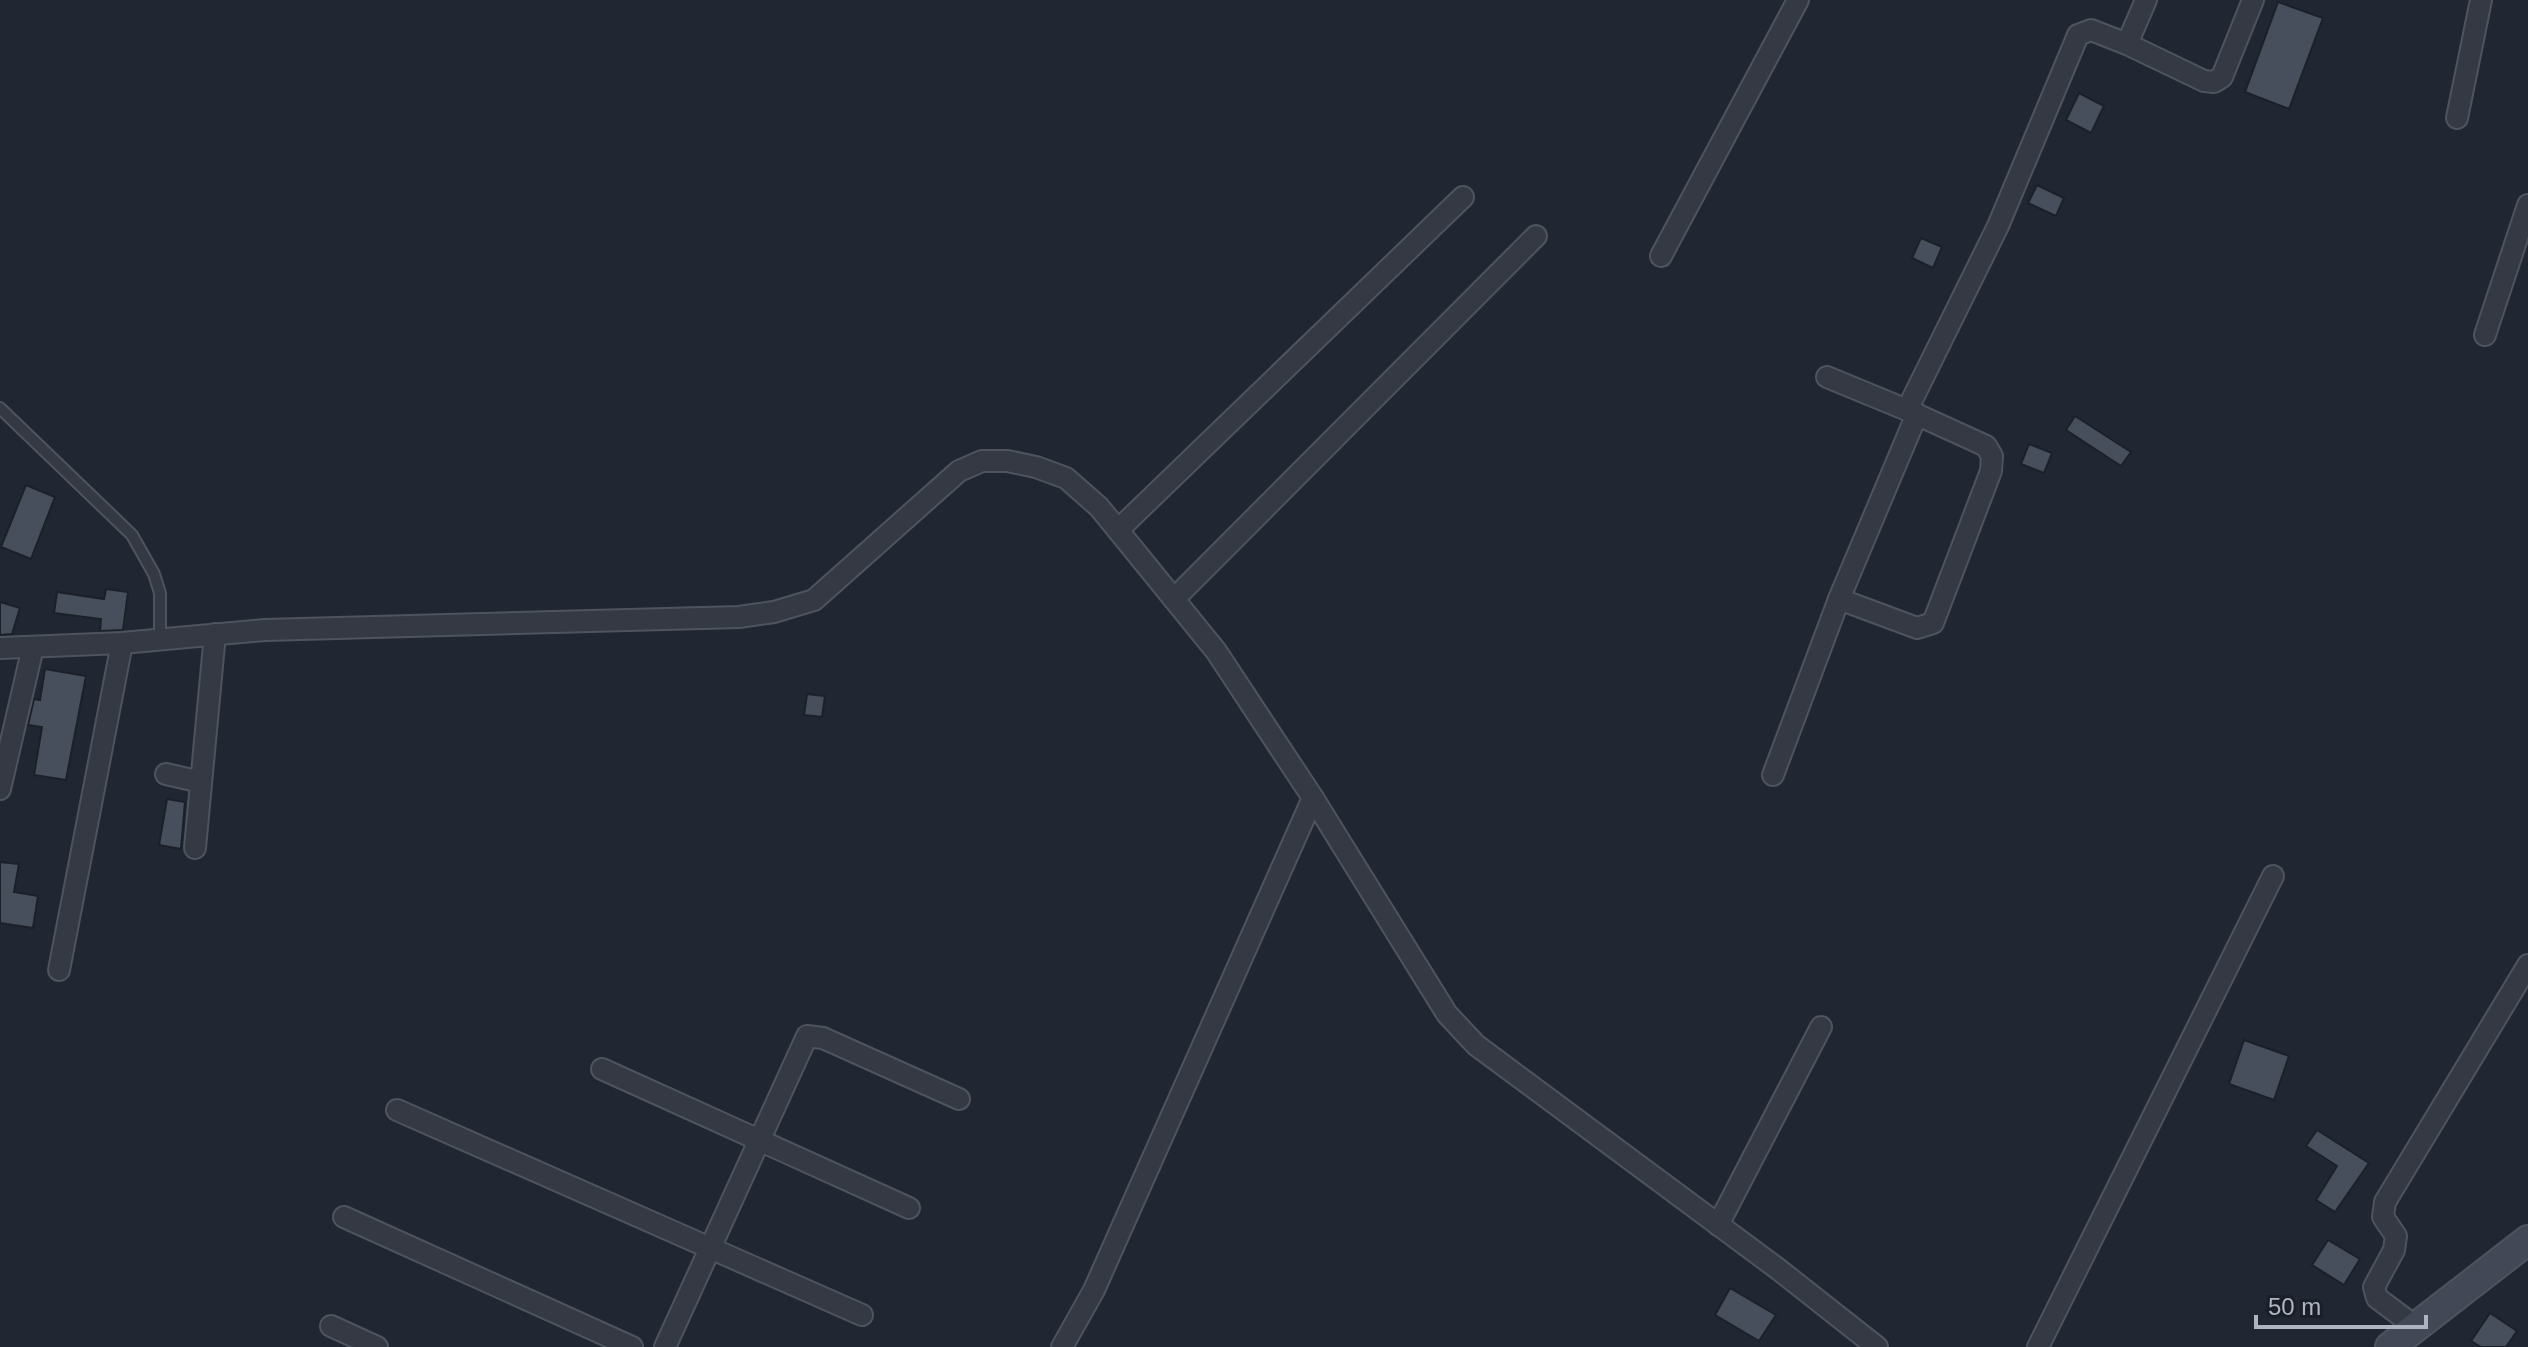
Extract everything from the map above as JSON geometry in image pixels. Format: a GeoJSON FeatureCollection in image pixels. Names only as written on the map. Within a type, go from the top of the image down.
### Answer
{"type":"FeatureCollection","features":[{"type":"Feature","properties":{"kind":"main road"},"geometry":{"type":"LineString","coordinates":[[2390,1347],[2528,1240]]}},
{"type":"Feature","properties":{"kind":"street"},"geometry":{"type":"LineString","coordinates":[[1661,256],[1798,0]]}},
{"type":"Feature","properties":{"kind":"street"},"geometry":{"type":"LineString","coordinates":[[2127,44],[2146,0]]}},
{"type":"Feature","properties":{"kind":"street"},"geometry":{"type":"LineString","coordinates":[[1773,775],[1912,412],[1998,226],[2078,35],[2091,30],[2204,81],[2214,82],[2222,77],[2253,0]]}},
{"type":"Feature","properties":{"kind":"street"},"geometry":{"type":"LineString","coordinates":[[2457,118],[2481,0]]}},
{"type":"Feature","properties":{"kind":"street"},"geometry":{"type":"LineString","coordinates":[[1118,530],[1463,197]]}},
{"type":"Feature","properties":{"kind":"street"},"geometry":{"type":"LineString","coordinates":[[2485,335],[2528,205]]}},
{"type":"Feature","properties":{"kind":"street"},"geometry":{"type":"LineString","coordinates":[[1174,599],[1536,236]]}},
{"type":"Feature","properties":{"kind":"street"},"geometry":{"type":"LineString","coordinates":[[1827,377],[1986,446],[1992,456],[1991,471],[1933,623],[1917,628],[1839,599]]}},
{"type":"Feature","properties":{"kind":"street"},"geometry":{"type":"LineString","coordinates":[[0,648],[122,643],[265,630],[739,617],[774,612],[814,600],[959,471],[982,461],[1007,461],[1066,478],[1099,507],[1216,651],[1461,1032],[1877,1347]]}},
{"type":"Feature","properties":{"kind":"street"},"geometry":{"type":"LineString","coordinates":[[195,848],[215,634]]}},
{"type":"Feature","properties":{"kind":"street"},"geometry":{"type":"LineString","coordinates":[[59,970],[122,643]]}},
{"type":"Feature","properties":{"kind":"street"},"geometry":{"type":"LineString","coordinates":[[0,789],[33,647]]}},
{"type":"Feature","properties":{"kind":"street"},"geometry":{"type":"LineString","coordinates":[[166,774],[201,782]]}},
{"type":"Feature","properties":{"kind":"street"},"geometry":{"type":"LineString","coordinates":[[1062,1347],[1094,1290],[1313,798]]}},
{"type":"Feature","properties":{"kind":"street"},"geometry":{"type":"LineString","coordinates":[[2038,1347],[2273,876]]}},
{"type":"Feature","properties":{"kind":"street"},"geometry":{"type":"LineString","coordinates":[[2416,1327],[2377,1298],[2374,1287],[2394,1250],[2396,1236],[2383,1217],[2385,1202],[2528,965]]}},
{"type":"Feature","properties":{"kind":"street"},"geometry":{"type":"LineString","coordinates":[[1718,1225],[1821,1027]]}},
{"type":"Feature","properties":{"kind":"street"},"geometry":{"type":"LineString","coordinates":[[665,1347],[807,1036],[823,1038],[959,1099]]}},
{"type":"Feature","properties":{"kind":"street"},"geometry":{"type":"LineString","coordinates":[[602,1069],[909,1208]]}},
{"type":"Feature","properties":{"kind":"street"},"geometry":{"type":"LineString","coordinates":[[397,1110],[862,1315]]}},
{"type":"Feature","properties":{"kind":"street"},"geometry":{"type":"LineString","coordinates":[[344,1217],[632,1347]]}},
{"type":"Feature","properties":{"kind":"street"},"geometry":{"type":"LineString","coordinates":[[331,1326],[377,1347]]}},
{"type":"Feature","properties":{"kind":"lane"},"geometry":{"type":"LineString","coordinates":[[0,408],[132,535],[154,574],[160,593],[160,640]]}},
{"type":"Feature","properties":{"kind":"building"},"geometry":{"type":"Polygon","coordinates":[[[2278,2],[2323,18],[2289,109],[2245,92],[2278,2]]]}},
{"type":"Feature","properties":{"kind":"building"},"geometry":{"type":"Polygon","coordinates":[[[2079,93],[2104,106],[2091,133],[2066,120],[2079,93]]]}},
{"type":"Feature","properties":{"kind":"building"},"geometry":{"type":"Polygon","coordinates":[[[2037,185],[2064,198],[2056,216],[2028,203],[2037,185]]]}},
{"type":"Feature","properties":{"kind":"building"},"geometry":{"type":"Polygon","coordinates":[[[1921,238],[1942,247],[1933,268],[1912,258],[1921,238]]]}},
{"type":"Feature","properties":{"kind":"building"},"geometry":{"type":"Polygon","coordinates":[[[2075,416],[2131,452],[2121,466],[2066,430],[2075,416]]]}},
{"type":"Feature","properties":{"kind":"building"},"geometry":{"type":"Polygon","coordinates":[[[2029,444],[2052,453],[2044,473],[2021,464],[2029,444]]]}},
{"type":"Feature","properties":{"kind":"building"},"geometry":{"type":"Polygon","coordinates":[[[26,485],[55,497],[31,559],[1,547],[26,485]]]}},
{"type":"Feature","properties":{"kind":"building"},"geometry":{"type":"Polygon","coordinates":[[[106,589],[128,592],[123,630],[100,631],[101,619],[54,613],[57,592],[104,599],[106,589]]]}},
{"type":"Feature","properties":{"kind":"building"},"geometry":{"type":"Polygon","coordinates":[[[0,602],[20,608],[12,634],[0,635],[0,602]]]}},
{"type":"Feature","properties":{"kind":"building"},"geometry":{"type":"Polygon","coordinates":[[[45,669],[86,676],[66,780],[34,775],[42,727],[28,725],[34,699],[40,700],[45,669]]]}},
{"type":"Feature","properties":{"kind":"building"},"geometry":{"type":"Polygon","coordinates":[[[807,694],[825,696],[822,717],[804,715],[807,694]]]}},
{"type":"Feature","properties":{"kind":"building"},"geometry":{"type":"Polygon","coordinates":[[[167,799],[185,802],[181,849],[159,845],[167,799]]]}},
{"type":"Feature","properties":{"kind":"building"},"geometry":{"type":"Polygon","coordinates":[[[0,862],[19,864],[14,892],[38,896],[33,928],[0,923],[0,862]]]}},
{"type":"Feature","properties":{"kind":"building"},"geometry":{"type":"Polygon","coordinates":[[[2244,1040],[2289,1056],[2274,1100],[2229,1084],[2244,1040]]]}},
{"type":"Feature","properties":{"kind":"building"},"geometry":{"type":"Polygon","coordinates":[[[2317,1130],[2369,1163],[2335,1212],[2316,1200],[2337,1166],[2306,1146],[2317,1130]]]}},
{"type":"Feature","properties":{"kind":"building"},"geometry":{"type":"Polygon","coordinates":[[[2328,1240],[2360,1259],[2344,1285],[2312,1265],[2328,1240]]]}},
{"type":"Feature","properties":{"kind":"building"},"geometry":{"type":"Polygon","coordinates":[[[1730,1288],[1776,1315],[1759,1341],[1715,1315],[1730,1288]]]}},
{"type":"Feature","properties":{"kind":"building"},"geometry":{"type":"Polygon","coordinates":[[[2490,1313],[2517,1331],[2506,1347],[2481,1347],[2471,1341],[2490,1313]]]}}]}
